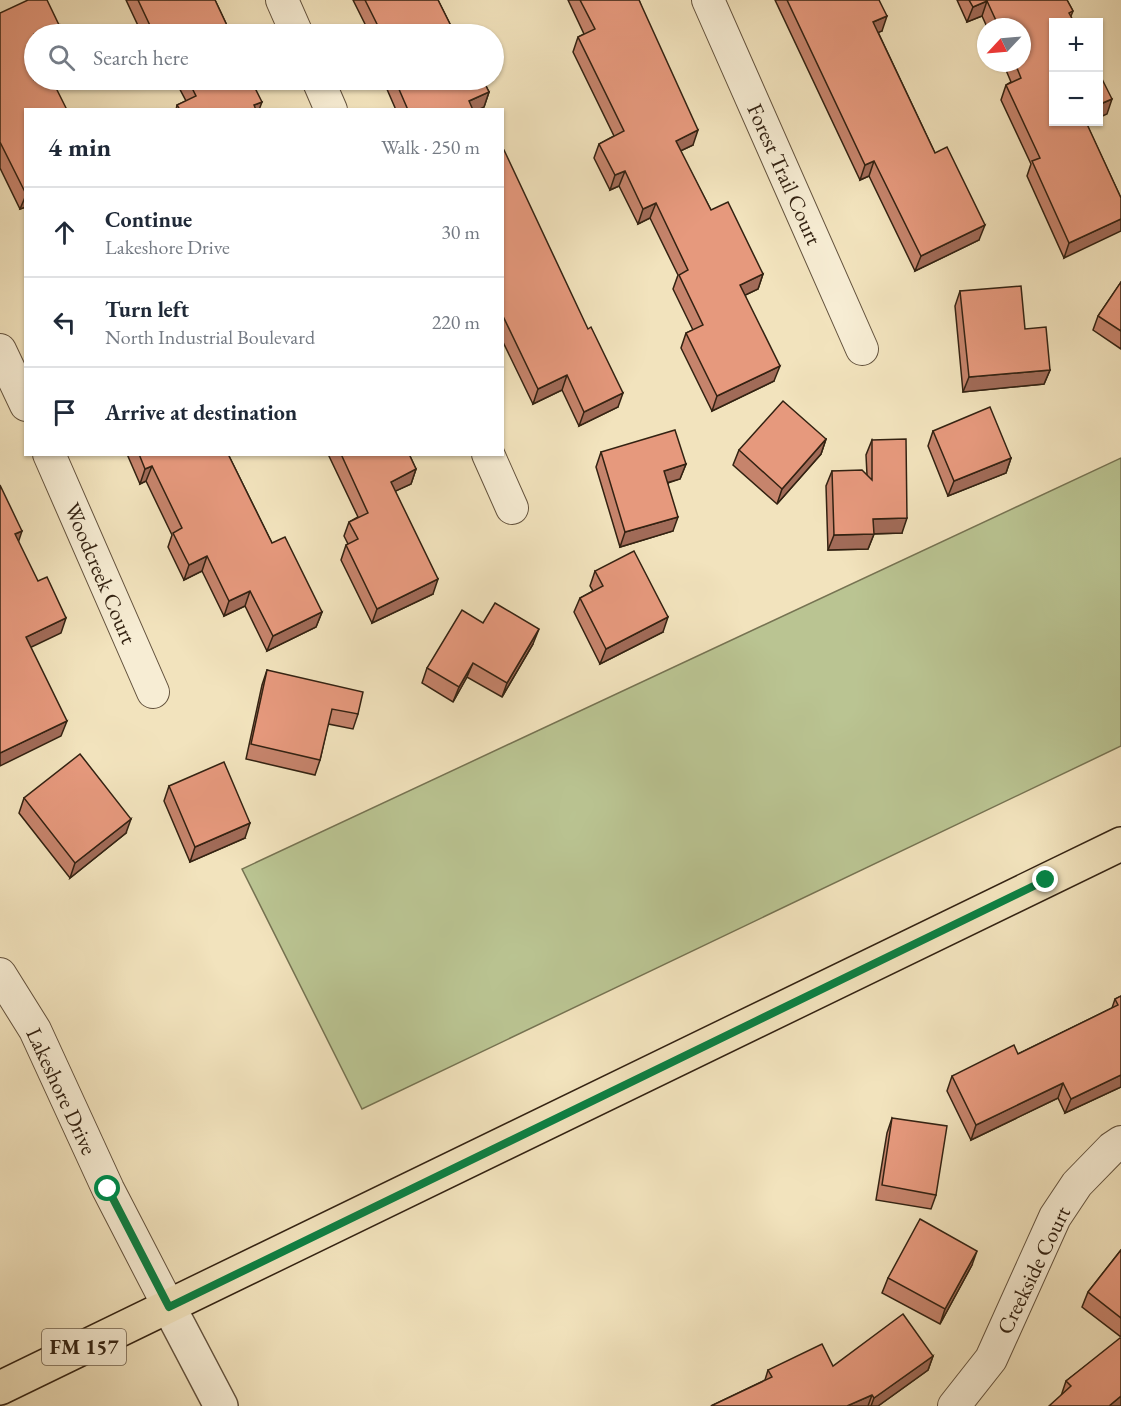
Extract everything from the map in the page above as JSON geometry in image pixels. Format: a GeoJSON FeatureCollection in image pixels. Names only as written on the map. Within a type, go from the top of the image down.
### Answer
{"type":"FeatureCollection","features":[{"type":"Feature","properties":{"kind":"main road","name":"FM 157"},"geometry":{"type":"LineString","coordinates":[[0,1388],[1121,844]]}},
{"type":"Feature","properties":{"kind":"street"},"geometry":{"type":"LineString","coordinates":[[282,0],[293,24]]}},
{"type":"Feature","properties":{"kind":"street","name":"Forest Trail Court"},"geometry":{"type":"LineString","coordinates":[[708,0],[862,349]]}},
{"type":"Feature","properties":{"kind":"street"},"geometry":{"type":"LineString","coordinates":[[322,90],[330,108]]}},
{"type":"Feature","properties":{"kind":"street"},"geometry":{"type":"LineString","coordinates":[[0,350],[24,401]]}},
{"type":"Feature","properties":{"kind":"street","name":"Woodcreek Court"},"geometry":{"type":"LineString","coordinates":[[50,456],[153,692]]}},
{"type":"Feature","properties":{"kind":"street"},"geometry":{"type":"LineString","coordinates":[[489,456],[512,508]]}},
{"type":"Feature","properties":{"kind":"street","name":"Lakeshore Drive"},"geometry":{"type":"LineString","coordinates":[[0,974],[35,1030],[108,1189],[169,1307]]}},
{"type":"Feature","properties":{"kind":"street","name":"Creekside Court"},"geometry":{"type":"LineString","coordinates":[[954,1406],[992,1359],[1055,1217],[1077,1184],[1112,1148],[1121,1142]]}},
{"type":"Feature","properties":{"kind":"street"},"geometry":{"type":"LineString","coordinates":[[169,1307],[221,1406]]}},
{"type":"Feature","properties":{"kind":"green space"},"geometry":{"type":"Polygon","coordinates":[[[1121,458],[1121,746],[362,1109],[242,869],[1121,458]]]}},
{"type":"Feature","properties":{"kind":"building"},"geometry":{"type":"Polygon","coordinates":[[[28,0],[47,0],[59,24],[24,24],[24,90],[57,90],[66,108],[24,108],[24,190],[0,142],[0,13],[28,0]]]}},
{"type":"Feature","properties":{"kind":"building"},"geometry":{"type":"Polygon","coordinates":[[[138,0],[215,0],[226,24],[149,24],[138,0]]]}},
{"type":"Feature","properties":{"kind":"building"},"geometry":{"type":"Polygon","coordinates":[[[365,0],[438,0],[450,24],[377,24],[365,0]]]}},
{"type":"Feature","properties":{"kind":"building"},"geometry":{"type":"Polygon","coordinates":[[[580,0],[639,0],[698,130],[676,141],[711,210],[728,202],[763,274],[740,285],[780,366],[717,396],[686,333],[703,325],[679,275],[688,270],[656,203],[643,209],[625,171],[615,175],[599,144],[624,131],[578,37],[595,29],[580,0]]]}},
{"type":"Feature","properties":{"kind":"building"},"geometry":{"type":"Polygon","coordinates":[[[787,0],[879,0],[887,16],[873,22],[935,153],[947,147],[985,225],[921,256],[874,161],[865,165],[787,0]]]}},
{"type":"Feature","properties":{"kind":"building"},"geometry":{"type":"Polygon","coordinates":[[[969,0],[1067,0],[1073,11],[1069,13],[1072,18],[1049,18],[1049,126],[1088,126],[1121,198],[1121,219],[1069,243],[1032,161],[1040,158],[1006,85],[1021,78],[1019,72],[1031,72],[1031,18],[995,18],[987,1],[973,7],[969,0]]]}},
{"type":"Feature","properties":{"kind":"building"},"geometry":{"type":"Polygon","coordinates":[[[1103,81],[1112,99],[1103,103],[1103,81]]]}},
{"type":"Feature","properties":{"kind":"building"},"geometry":{"type":"Polygon","coordinates":[[[193,90],[256,90],[262,102],[254,105],[255,108],[179,108],[177,105],[196,96],[193,90]]]}},
{"type":"Feature","properties":{"kind":"building"},"geometry":{"type":"Polygon","coordinates":[[[399,90],[488,90],[489,92],[469,101],[472,108],[407,108],[399,90]]]}},
{"type":"Feature","properties":{"kind":"building"},"geometry":{"type":"Polygon","coordinates":[[[504,150],[588,329],[591,327],[623,393],[584,412],[567,375],[538,389],[504,318],[504,150]]]}},
{"type":"Feature","properties":{"kind":"building"},"geometry":{"type":"Polygon","coordinates":[[[1121,282],[1121,331],[1098,316],[1121,282]]]}},
{"type":"Feature","properties":{"kind":"building"},"geometry":{"type":"Polygon","coordinates":[[[1021,286],[1025,329],[1046,327],[1050,370],[969,377],[960,291],[1021,286]]]}},
{"type":"Feature","properties":{"kind":"building"},"geometry":{"type":"Polygon","coordinates":[[[783,401],[826,439],[782,489],[739,450],[783,401]]]}},
{"type":"Feature","properties":{"kind":"building"},"geometry":{"type":"Polygon","coordinates":[[[990,407],[1011,458],[954,481],[933,431],[990,407]]]}},
{"type":"Feature","properties":{"kind":"building"},"geometry":{"type":"Polygon","coordinates":[[[675,430],[686,464],[664,471],[678,517],[625,532],[601,452],[675,430]]]}},
{"type":"Feature","properties":{"kind":"building"},"geometry":{"type":"Polygon","coordinates":[[[906,439],[907,518],[873,519],[874,534],[834,535],[832,471],[862,470],[872,480],[872,440],[906,439]]]}},
{"type":"Feature","properties":{"kind":"building"},"geometry":{"type":"Polygon","coordinates":[[[140,456],[229,456],[272,543],[285,537],[322,612],[273,636],[250,591],[229,601],[207,556],[189,565],[173,533],[182,528],[152,466],[145,469],[140,456]]]}},
{"type":"Feature","properties":{"kind":"building"},"geometry":{"type":"Polygon","coordinates":[[[342,456],[410,456],[416,469],[391,482],[438,579],[377,609],[346,545],[358,539],[349,522],[368,513],[342,456]]]}},
{"type":"Feature","properties":{"kind":"building"},"geometry":{"type":"Polygon","coordinates":[[[0,485],[22,531],[15,534],[38,581],[47,577],[66,618],[26,637],[67,721],[0,753],[0,485]]]}},
{"type":"Feature","properties":{"kind":"building"},"geometry":{"type":"Polygon","coordinates":[[[634,551],[668,617],[606,649],[580,598],[603,586],[595,571],[634,551]]]}},
{"type":"Feature","properties":{"kind":"building"},"geometry":{"type":"Polygon","coordinates":[[[495,603],[539,629],[507,683],[473,663],[459,687],[427,668],[462,610],[483,623],[495,603]]]}},
{"type":"Feature","properties":{"kind":"building"},"geometry":{"type":"Polygon","coordinates":[[[267,670],[363,692],[358,714],[332,709],[320,760],[251,744],[267,670]]]}},
{"type":"Feature","properties":{"kind":"building"},"geometry":{"type":"Polygon","coordinates":[[[80,754],[131,819],[75,863],[24,798],[80,754]]]}},
{"type":"Feature","properties":{"kind":"building"},"geometry":{"type":"Polygon","coordinates":[[[224,762],[250,823],[195,847],[169,786],[224,762]]]}},
{"type":"Feature","properties":{"kind":"building"},"geometry":{"type":"Polygon","coordinates":[[[1121,996],[1121,1075],[1071,1099],[1063,1083],[976,1125],[952,1076],[1014,1045],[1018,1054],[1118,1005],[1115,999],[1121,996]]]}},
{"type":"Feature","properties":{"kind":"building"},"geometry":{"type":"Polygon","coordinates":[[[892,1118],[947,1126],[936,1195],[882,1185],[892,1118]]]}},
{"type":"Feature","properties":{"kind":"building"},"geometry":{"type":"Polygon","coordinates":[[[920,1219],[977,1251],[945,1309],[888,1278],[920,1219]]]}},
{"type":"Feature","properties":{"kind":"building"},"geometry":{"type":"Polygon","coordinates":[[[1121,1250],[1121,1318],[1088,1292],[1121,1250]]]}},
{"type":"Feature","properties":{"kind":"building"},"geometry":{"type":"Polygon","coordinates":[[[903,1314],[933,1356],[874,1398],[872,1395],[847,1406],[711,1406],[772,1377],[768,1370],[822,1344],[833,1366],[903,1314]]]}},
{"type":"Feature","properties":{"kind":"building"},"geometry":{"type":"Polygon","coordinates":[[[1120,1338],[1121,1396],[1109,1406],[1049,1406],[1071,1386],[1066,1381],[1120,1338]]]}},
{"type":"Feature","properties":{"kind":"route"},"geometry":{"type":"LineString","coordinates":[[108,1189],[169,1307],[1046,880]]}}]}
